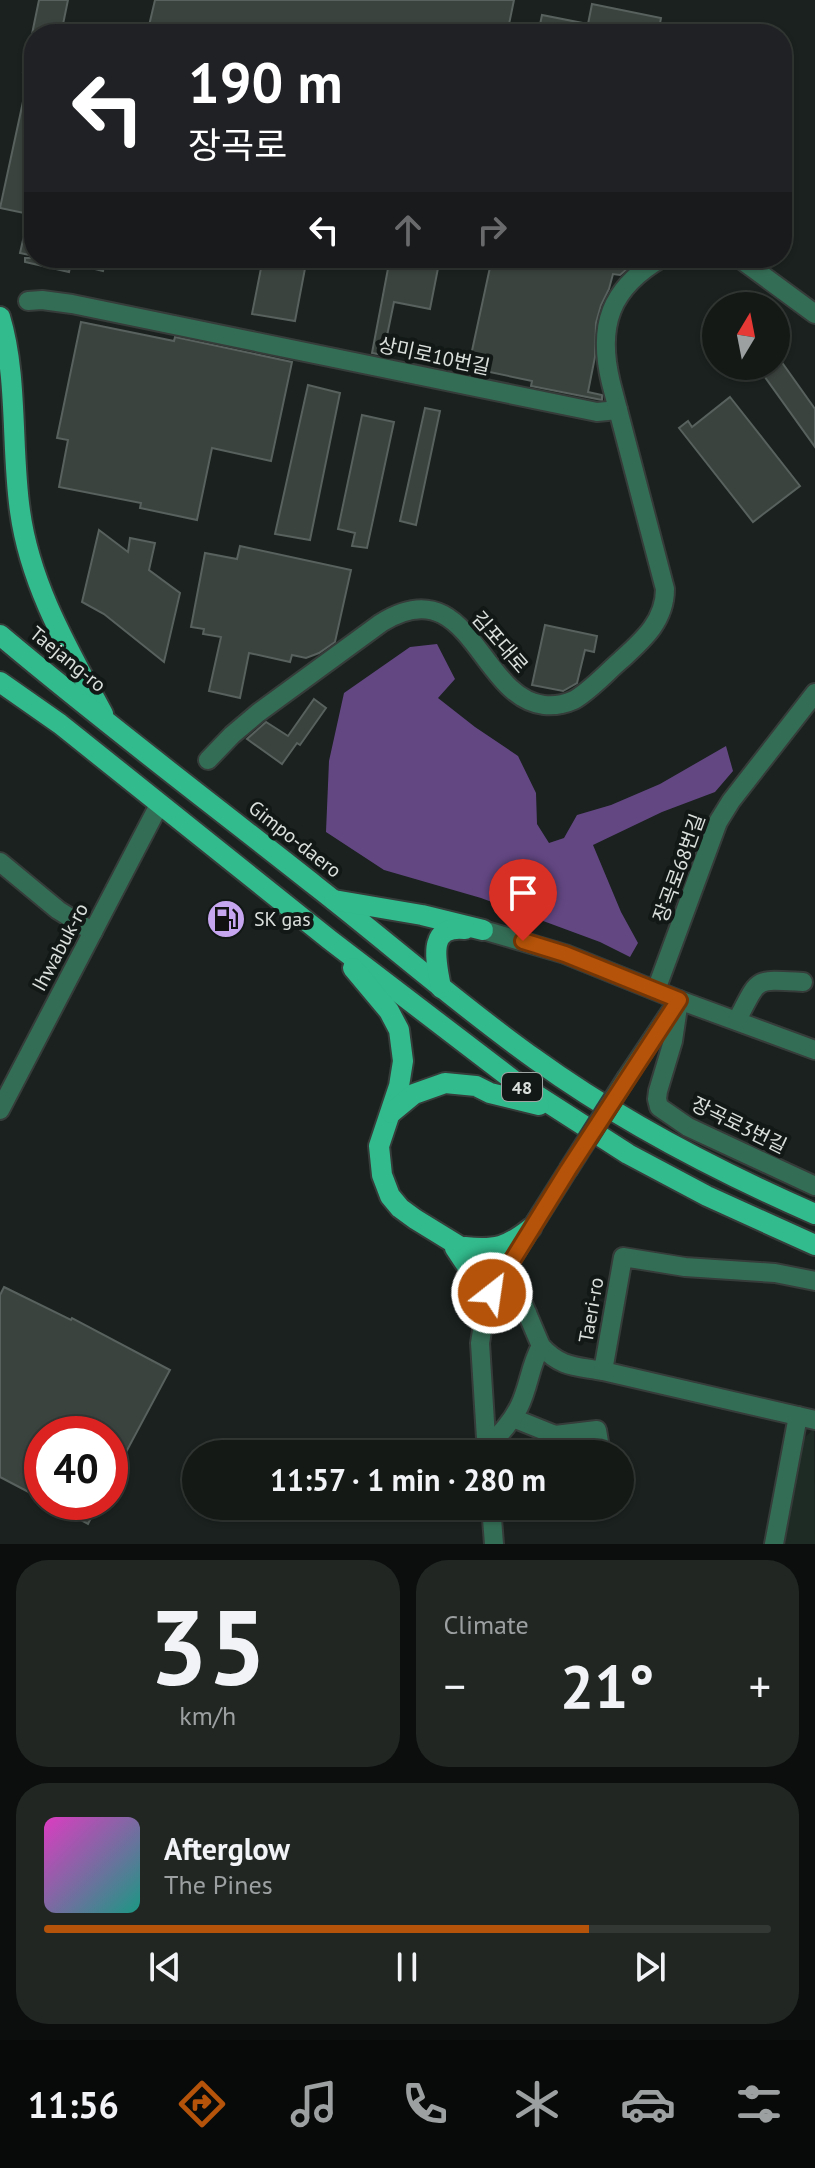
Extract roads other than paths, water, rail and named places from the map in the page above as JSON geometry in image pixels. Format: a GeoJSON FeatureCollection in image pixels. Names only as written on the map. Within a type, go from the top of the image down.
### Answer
{"type":"FeatureCollection","features":[{"type":"Feature","properties":{"kind":"main road","name":"Gimpo-daero"},"geometry":{"type":"LineString","coordinates":[[0,317],[9,368],[20,512],[27,547],[50,613],[107,721],[441,988],[535,1059],[601,1103],[715,1168],[815,1214]]}},
{"type":"Feature","properties":{"kind":"main road","name":"Taejang-ro"},"geometry":{"type":"LineString","coordinates":[[0,635],[107,721]]}},
{"type":"Feature","properties":{"kind":"main road","name":"48"},"geometry":{"type":"LineString","coordinates":[[0,668],[60,724],[159,805],[513,1080],[628,1154],[707,1196],[815,1245]]}},
{"type":"Feature","properties":{"kind":"main road"},"geometry":{"type":"LineString","coordinates":[[0,682],[60,724]]}},
{"type":"Feature","properties":{"kind":"main road"},"geometry":{"type":"LineString","coordinates":[[334,900],[422,915],[483,930]]}},
{"type":"Feature","properties":{"kind":"main road"},"geometry":{"type":"LineString","coordinates":[[441,988],[435,955],[441,936],[457,928],[483,930]]}},
{"type":"Feature","properties":{"kind":"main road"},"geometry":{"type":"LineString","coordinates":[[330,940],[389,1011],[399,1030],[403,1061],[399,1086],[379,1146],[382,1175],[390,1196],[415,1219],[503,1273]]}},
{"type":"Feature","properties":{"kind":"main road"},"geometry":{"type":"LineString","coordinates":[[391,1113],[414,1094],[445,1083],[476,1086],[490,1093],[555,1109]]}},
{"type":"Feature","properties":{"kind":"main road"},"geometry":{"type":"LineString","coordinates":[[454,1243],[498,1248],[531,1228]]}},
{"type":"Feature","properties":{"kind":"main road"},"geometry":{"type":"LineString","coordinates":[[454,1243],[473,1273],[484,1318]]}},
{"type":"Feature","properties":{"kind":"street"},"geometry":{"type":"LineString","coordinates":[[618,410],[605,360],[608,319],[626,285],[649,268]]}},
{"type":"Feature","properties":{"kind":"street"},"geometry":{"type":"LineString","coordinates":[[753,268],[815,314]]}},
{"type":"Feature","properties":{"kind":"street","name":"상미로10번길"},"geometry":{"type":"LineString","coordinates":[[28,301],[72,304],[597,412],[618,410]]}},
{"type":"Feature","properties":{"kind":"street","name":"김포대로"},"geometry":{"type":"LineString","coordinates":[[208,760],[258,713],[381,623],[407,611],[431,611],[458,625],[513,691],[525,700],[550,705],[573,700],[636,646],[659,619],[665,601],[665,589],[618,410]]}},
{"type":"Feature","properties":{"kind":"street","name":"장곡로68번길"},"geometry":{"type":"LineString","coordinates":[[656,990],[718,822],[815,693]]}},
{"type":"Feature","properties":{"kind":"street","name":"Ihwabuk-ro"},"geometry":{"type":"LineString","coordinates":[[0,1110],[159,805]]}},
{"type":"Feature","properties":{"kind":"street"},"geometry":{"type":"LineString","coordinates":[[0,862],[58,910],[93,932]]}},
{"type":"Feature","properties":{"kind":"street"},"geometry":{"type":"LineString","coordinates":[[483,930],[565,954],[815,1050]]}},
{"type":"Feature","properties":{"kind":"street"},"geometry":{"type":"LineString","coordinates":[[737,1020],[758,983],[771,980],[803,982]]}},
{"type":"Feature","properties":{"kind":"street"},"geometry":{"type":"LineString","coordinates":[[486,1440],[480,1343],[492,1293],[627,1077],[679,1000]]}},
{"type":"Feature","properties":{"kind":"street","name":"장곡로3번길"},"geometry":{"type":"LineString","coordinates":[[679,1000],[673,1041],[658,1091],[659,1107],[688,1127],[815,1186]]}},
{"type":"Feature","properties":{"kind":"street","name":"Taeri-ro"},"geometry":{"type":"LineString","coordinates":[[541,1346],[555,1360],[603,1371],[623,1257],[685,1267],[775,1273],[815,1281]]}},
{"type":"Feature","properties":{"kind":"street"},"geometry":{"type":"LineString","coordinates":[[496,1440],[513,1418],[525,1394],[533,1362],[541,1346],[513,1285],[503,1273]]}},
{"type":"Feature","properties":{"kind":"street"},"geometry":{"type":"LineString","coordinates":[[484,1318],[504,1308],[527,1313]]}},
{"type":"Feature","properties":{"kind":"street"},"geometry":{"type":"LineString","coordinates":[[603,1371],[806,1418],[774,1544]]}},
{"type":"Feature","properties":{"kind":"street"},"geometry":{"type":"LineString","coordinates":[[513,1418],[555,1435],[597,1430],[599,1440]]}},
{"type":"Feature","properties":{"kind":"street"},"geometry":{"type":"LineString","coordinates":[[492,1520],[494,1544]]}},
{"type":"Feature","properties":{"kind":"place","name":"SK gas"},"geometry":{"type":"Point","coordinates":[226,919]}}]}
